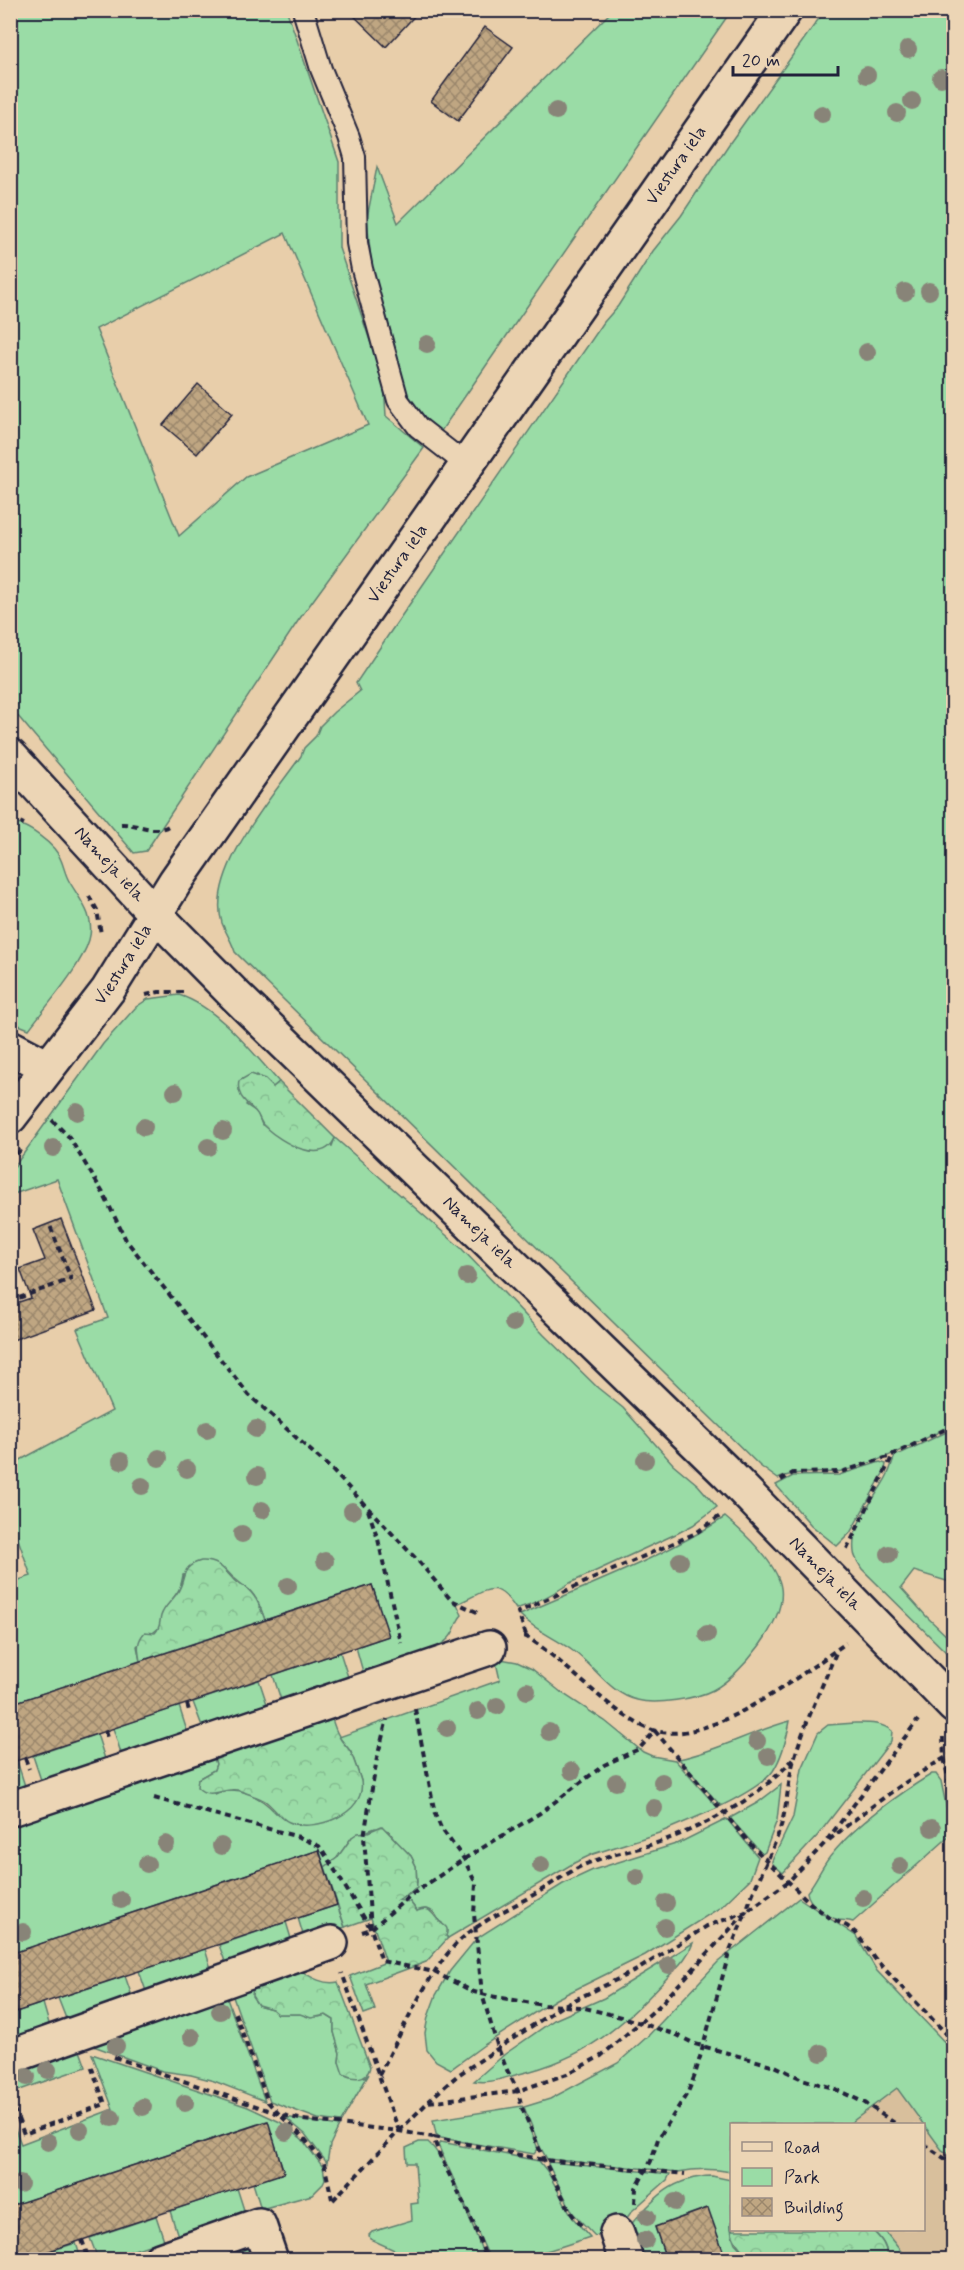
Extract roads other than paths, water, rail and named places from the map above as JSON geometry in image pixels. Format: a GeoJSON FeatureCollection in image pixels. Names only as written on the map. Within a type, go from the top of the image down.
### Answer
{"type":"FeatureCollection","features":[{"type":"Feature","properties":{"kind":"street","name":"Viestura iela"},"geometry":{"type":"LineString","coordinates":[[19,1105],[108,990],[175,882],[785,10]]}},
{"type":"Feature","properties":{"kind":"street","name":"Nameja iela"},"geometry":{"type":"LineString","coordinates":[[10,756],[156,915],[235,995],[728,1473],[947,1698]]}},
{"type":"Feature","properties":{"kind":"street"},"geometry":{"type":"LineString","coordinates":[[10,1047],[48,1067]]}},
{"type":"Feature","properties":{"kind":"street"},"geometry":{"type":"LineString","coordinates":[[10,1809],[408,1675],[502,1639]]}},
{"type":"Feature","properties":{"kind":"street"},"geometry":{"type":"LineString","coordinates":[[10,2057],[74,2042],[224,1982],[331,1943]]}},
{"type":"Feature","properties":{"kind":"street"},"geometry":{"type":"LineString","coordinates":[[160,2259],[258,2225],[271,2259]]}},
{"type":"Feature","properties":{"kind":"lane"},"geometry":{"type":"LineString","coordinates":[[303,10],[321,69],[355,157],[357,243],[398,400],[413,421],[431,439],[468,466]]}}]}
